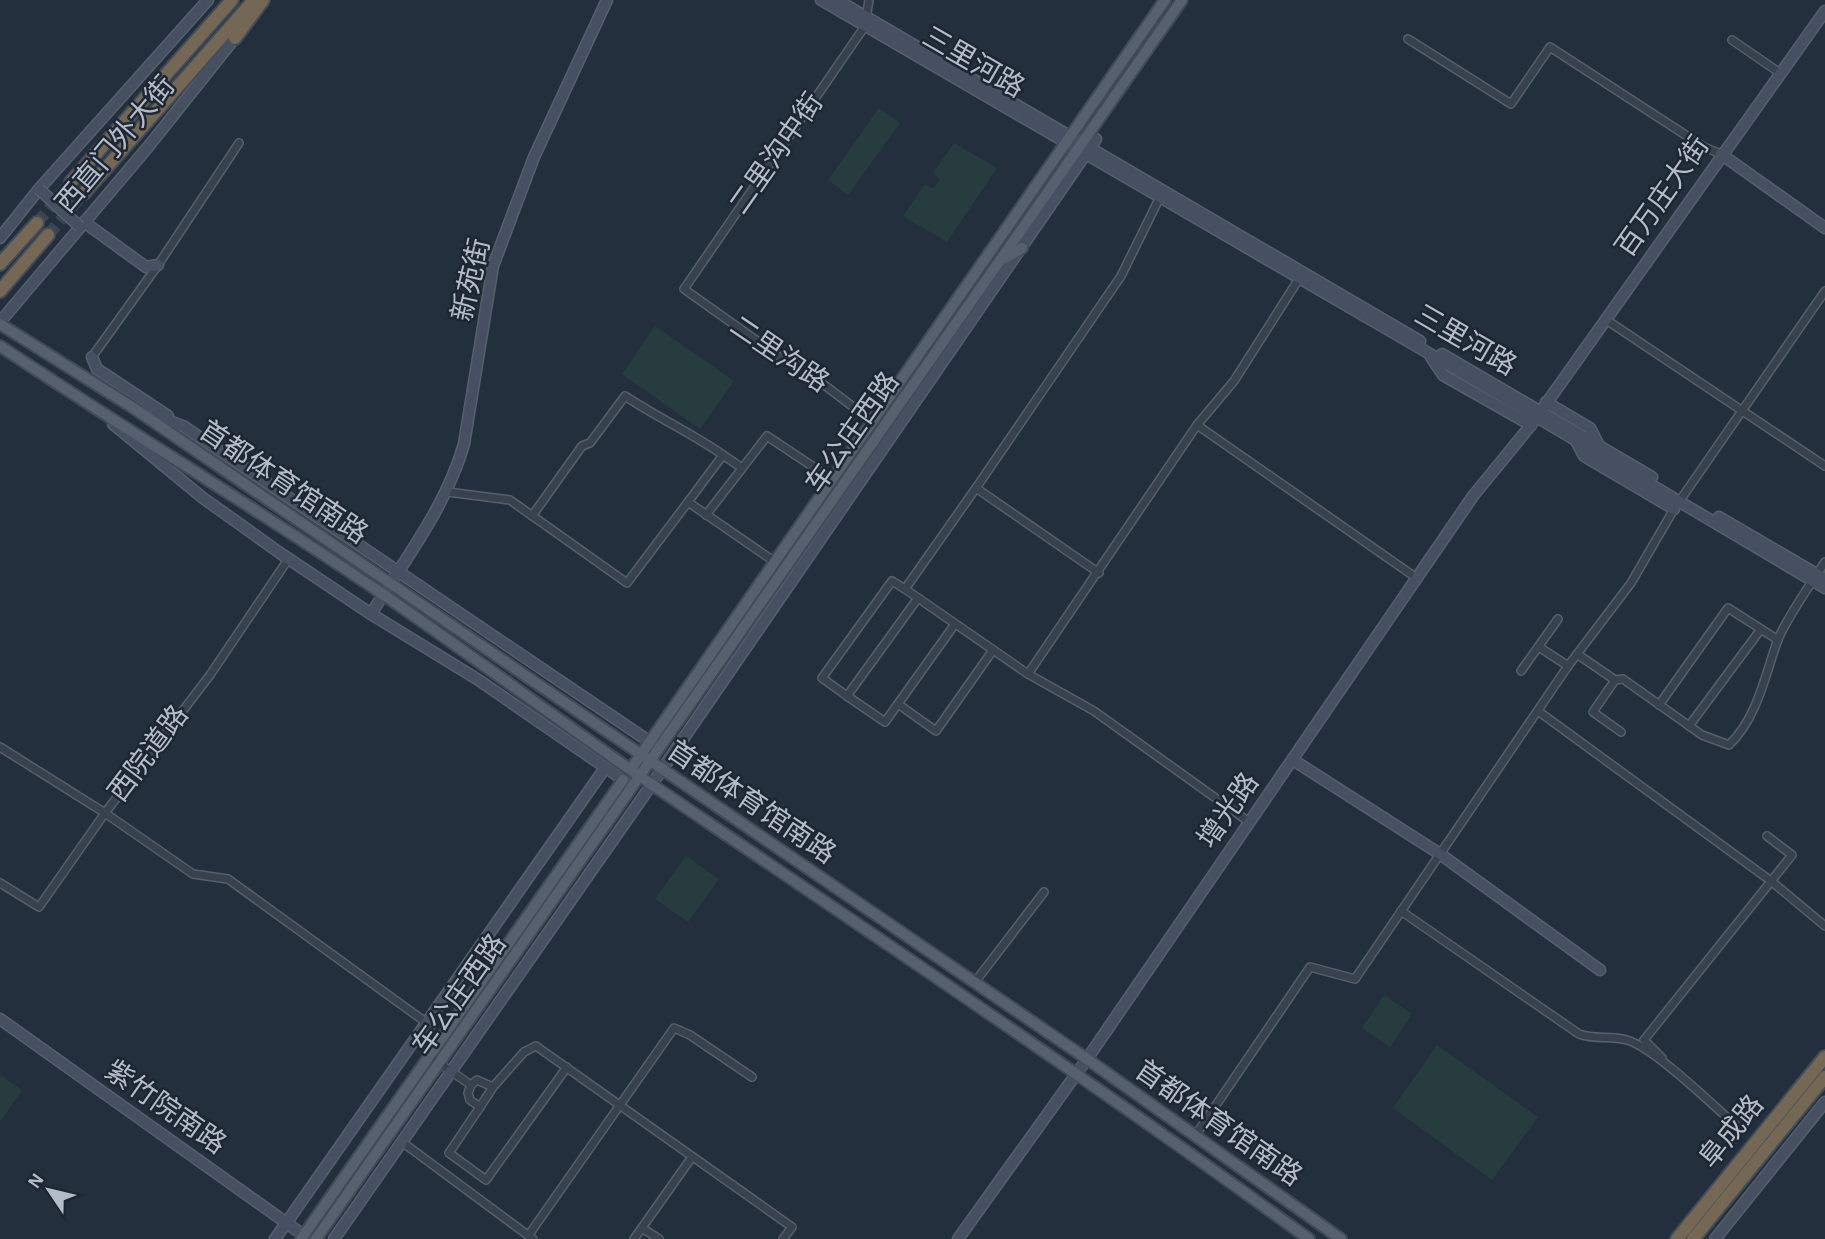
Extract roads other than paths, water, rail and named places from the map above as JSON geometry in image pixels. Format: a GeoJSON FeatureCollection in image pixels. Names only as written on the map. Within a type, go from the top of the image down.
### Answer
{"type":"FeatureCollection","features":[{"type":"Feature","properties":{"kind":"highway","name":"西直门外大街"},"geometry":{"type":"LineString","coordinates":[[71,182],[232,0]]}},
{"type":"Feature","properties":{"kind":"highway","name":"西直门外大街"},"geometry":{"type":"LineString","coordinates":[[84,193],[254,0]]}},
{"type":"Feature","properties":{"kind":"highway"},"geometry":{"type":"LineString","coordinates":[[235,38],[263,0]]}},
{"type":"Feature","properties":{"kind":"highway","name":"西直门外大街"},"geometry":{"type":"LineString","coordinates":[[0,264],[37,223]]}},
{"type":"Feature","properties":{"kind":"highway","name":"西直门外大街"},"geometry":{"type":"LineString","coordinates":[[0,291],[48,235]]}},
{"type":"Feature","properties":{"kind":"highway","name":"阜成路"},"geometry":{"type":"LineString","coordinates":[[1677,1239],[1825,1057]]}},
{"type":"Feature","properties":{"kind":"highway","name":"阜成路"},"geometry":{"type":"LineString","coordinates":[[1693,1239],[1825,1077]]}},
{"type":"Feature","properties":{"kind":"main road"},"geometry":{"type":"LineString","coordinates":[[1082,145],[1165,0]]}},
{"type":"Feature","properties":{"kind":"main road"},"geometry":{"type":"LineString","coordinates":[[1082,145],[1182,0]]}},
{"type":"Feature","properties":{"kind":"main road","name":"车公庄西路"},"geometry":{"type":"LineString","coordinates":[[645,759],[660,749],[1082,145]]}},
{"type":"Feature","properties":{"kind":"main road","name":"车公庄西路"},"geometry":{"type":"LineString","coordinates":[[311,1238],[628,783],[641,776],[650,742],[873,422],[1082,145]]}},
{"type":"Feature","properties":{"kind":"main road"},"geometry":{"type":"LineString","coordinates":[[1000,262],[1022,248]]}},
{"type":"Feature","properties":{"kind":"main road","name":"首都体育馆南路"},"geometry":{"type":"LineString","coordinates":[[0,323],[132,407],[975,982],[1341,1239]]}},
{"type":"Feature","properties":{"kind":"main road","name":"首都体育馆南路"},"geometry":{"type":"LineString","coordinates":[[0,346],[102,414],[221,486],[383,594],[652,784],[1077,1073],[1309,1239]]}},
{"type":"Feature","properties":{"kind":"main road"},"geometry":{"type":"LineString","coordinates":[[631,769],[645,759]]}},
{"type":"Feature","properties":{"kind":"street","name":"西直门外大街"},"geometry":{"type":"LineString","coordinates":[[0,238],[39,189],[208,0]]}},
{"type":"Feature","properties":{"kind":"street","name":"西直门外大街"},"geometry":{"type":"LineString","coordinates":[[0,323],[235,38],[271,0]]}},
{"type":"Feature","properties":{"kind":"street","name":"新苑街"},"geometry":{"type":"LineString","coordinates":[[371,614],[448,492],[464,444],[493,266],[534,157],[607,0]]}},
{"type":"Feature","properties":{"kind":"street","name":"三里河路"},"geometry":{"type":"LineString","coordinates":[[821,0],[866,22],[1082,145],[1299,279],[1429,354],[1598,445],[1679,502]]}},
{"type":"Feature","properties":{"kind":"street","name":"三里河路"},"geometry":{"type":"LineString","coordinates":[[837,0],[866,22]]}},
{"type":"Feature","properties":{"kind":"street"},"geometry":{"type":"LineString","coordinates":[[866,22],[869,0]]}},
{"type":"Feature","properties":{"kind":"street","name":"百万庄大街"},"geometry":{"type":"LineString","coordinates":[[1538,414],[1721,154],[1824,16]]}},
{"type":"Feature","properties":{"kind":"street","name":"二里沟中街"},"geometry":{"type":"LineString","coordinates":[[684,289],[866,22]]}},
{"type":"Feature","properties":{"kind":"street"},"geometry":{"type":"LineString","coordinates":[[1408,39],[1511,104],[1550,47],[1704,147],[1721,154],[1825,228]]}},
{"type":"Feature","properties":{"kind":"street"},"geometry":{"type":"LineString","coordinates":[[1732,40],[1780,73]]}},
{"type":"Feature","properties":{"kind":"street"},"geometry":{"type":"LineString","coordinates":[[183,426],[97,369],[92,357],[158,265],[239,143]]}},
{"type":"Feature","properties":{"kind":"street"},"geometry":{"type":"LineString","coordinates":[[334,1239],[1022,248],[1082,145]]}},
{"type":"Feature","properties":{"kind":"street"},"geometry":{"type":"LineString","coordinates":[[39,189],[82,224],[146,267],[158,265]]}},
{"type":"Feature","properties":{"kind":"street"},"geometry":{"type":"LineString","coordinates":[[905,589],[1121,276],[1161,194]]}},
{"type":"Feature","properties":{"kind":"street"},"geometry":{"type":"LineString","coordinates":[[1028,674],[1197,425],[1234,381],[1299,279]]}},
{"type":"Feature","properties":{"kind":"street","name":"三里河路"},"geometry":{"type":"LineString","coordinates":[[1299,279],[1538,414],[1575,440],[1584,456],[1679,502],[1819,578],[1825,589]]}},
{"type":"Feature","properties":{"kind":"street","name":"二里沟路"},"geometry":{"type":"LineString","coordinates":[[684,289],[781,358],[798,365],[873,422]]}},
{"type":"Feature","properties":{"kind":"street"},"geometry":{"type":"LineString","coordinates":[[1195,1136],[1310,967],[1355,979],[1568,666],[1631,583],[1679,502],[1825,291]]}},
{"type":"Feature","properties":{"kind":"street"},"geometry":{"type":"LineString","coordinates":[[1605,319],[1825,466]]}},
{"type":"Feature","properties":{"kind":"street"},"geometry":{"type":"LineString","coordinates":[[532,516],[582,446],[590,443],[625,396],[663,422],[685,428],[742,468]]}},
{"type":"Feature","properties":{"kind":"street","name":"首都体育馆南路"},"geometry":{"type":"LineString","coordinates":[[132,407],[183,426],[660,749]]}},
{"type":"Feature","properties":{"kind":"street","name":"首都体育馆南路"},"geometry":{"type":"LineString","coordinates":[[102,414],[203,498],[371,614],[477,679],[628,783]]}},
{"type":"Feature","properties":{"kind":"street","name":"增光路"},"geometry":{"type":"LineString","coordinates":[[958,1239],[1087,1059],[1474,496],[1538,414]]}},
{"type":"Feature","properties":{"kind":"street"},"geometry":{"type":"LineString","coordinates":[[1197,425],[1418,579]]}},
{"type":"Feature","properties":{"kind":"street"},"geometry":{"type":"LineString","coordinates":[[706,515],[766,436],[833,480]]}},
{"type":"Feature","properties":{"kind":"street"},"geometry":{"type":"LineString","coordinates":[[448,492],[510,500],[627,583],[723,455]]}},
{"type":"Feature","properties":{"kind":"street"},"geometry":{"type":"LineString","coordinates":[[976,488],[1099,573]]}},
{"type":"Feature","properties":{"kind":"street"},"geometry":{"type":"LineString","coordinates":[[688,502],[775,562]]}},
{"type":"Feature","properties":{"kind":"street"},"geometry":{"type":"LineString","coordinates":[[1577,654],[1615,680],[1623,679],[1702,735],[1729,745],[1737,737],[1768,678],[1778,640],[1819,578],[1825,562]]}},
{"type":"Feature","properties":{"kind":"street","name":"西院道路"},"geometry":{"type":"LineString","coordinates":[[0,883],[39,907],[104,813],[210,675],[285,564]]}},
{"type":"Feature","properties":{"kind":"street"},"geometry":{"type":"LineString","coordinates":[[955,624],[885,722],[822,678],[892,582],[905,589],[1028,674],[1094,711],[1250,822]]}},
{"type":"Feature","properties":{"kind":"street"},"geometry":{"type":"LineString","coordinates":[[847,696],[918,598]]}},
{"type":"Feature","properties":{"kind":"street"},"geometry":{"type":"LineString","coordinates":[[1659,705],[1728,608],[1778,640]]}},
{"type":"Feature","properties":{"kind":"street"},"geometry":{"type":"LineString","coordinates":[[1521,671],[1558,619]]}},
{"type":"Feature","properties":{"kind":"street"},"geometry":{"type":"LineString","coordinates":[[1689,726],[1761,629]]}},
{"type":"Feature","properties":{"kind":"street"},"geometry":{"type":"LineString","coordinates":[[1539,647],[1568,666]]}},
{"type":"Feature","properties":{"kind":"street"},"geometry":{"type":"LineString","coordinates":[[898,704],[936,731],[993,650]]}},
{"type":"Feature","properties":{"kind":"street"},"geometry":{"type":"LineString","coordinates":[[1615,680],[1593,712],[1621,732]]}},
{"type":"Feature","properties":{"kind":"street"},"geometry":{"type":"LineString","coordinates":[[1538,711],[1772,881],[1825,926]]}},
{"type":"Feature","properties":{"kind":"street"},"geometry":{"type":"LineString","coordinates":[[0,747],[193,874],[228,879],[429,1025]]}},
{"type":"Feature","properties":{"kind":"street"},"geometry":{"type":"LineString","coordinates":[[1293,760],[1440,854],[1600,970]]}},
{"type":"Feature","properties":{"kind":"street"},"geometry":{"type":"LineString","coordinates":[[275,1239],[429,1025],[606,768]]}},
{"type":"Feature","properties":{"kind":"street"},"geometry":{"type":"LineString","coordinates":[[628,783],[631,769]]}},
{"type":"Feature","properties":{"kind":"street"},"geometry":{"type":"LineString","coordinates":[[1666,1062],[1644,1040],[1792,855],[1768,836]]}},
{"type":"Feature","properties":{"kind":"street"},"geometry":{"type":"LineString","coordinates":[[975,982],[1044,892]]}},
{"type":"Feature","properties":{"kind":"street"},"geometry":{"type":"LineString","coordinates":[[1401,911],[1579,1034],[1594,1039],[1627,1040],[1661,1061],[1741,1130]]}},
{"type":"Feature","properties":{"kind":"street","name":"紫竹院南路"},"geometry":{"type":"LineString","coordinates":[[0,1019],[311,1238]]}},
{"type":"Feature","properties":{"kind":"street"},"geometry":{"type":"LineString","coordinates":[[402,1142],[526,1237],[674,1028],[690,1035],[752,1077]]}},
{"type":"Feature","properties":{"kind":"street"},"geometry":{"type":"LineString","coordinates":[[567,1067],[486,1180],[449,1153],[493,1087],[524,1052],[536,1046],[567,1067],[792,1227],[783,1239]]}},
{"type":"Feature","properties":{"kind":"street"},"geometry":{"type":"LineString","coordinates":[[434,1060],[471,1086]]}},
{"type":"Feature","properties":{"kind":"street"},"geometry":{"type":"LineString","coordinates":[[481,1107],[470,1100],[468,1093],[471,1086],[477,1080],[493,1087]]}},
{"type":"Feature","properties":{"kind":"street"},"geometry":{"type":"LineString","coordinates":[[1714,1239],[1825,1102]]}},
{"type":"Feature","properties":{"kind":"street"},"geometry":{"type":"LineString","coordinates":[[634,1239],[692,1157]]}},
{"type":"Feature","properties":{"kind":"street"},"geometry":{"type":"LineString","coordinates":[[642,1228],[659,1239]]}},
{"type":"Feature","properties":{"kind":"tunnel"},"geometry":{"type":"LineString","coordinates":[[37,223],[71,182]]}},
{"type":"Feature","properties":{"kind":"tunnel"},"geometry":{"type":"LineString","coordinates":[[48,235],[84,193]]}}]}
